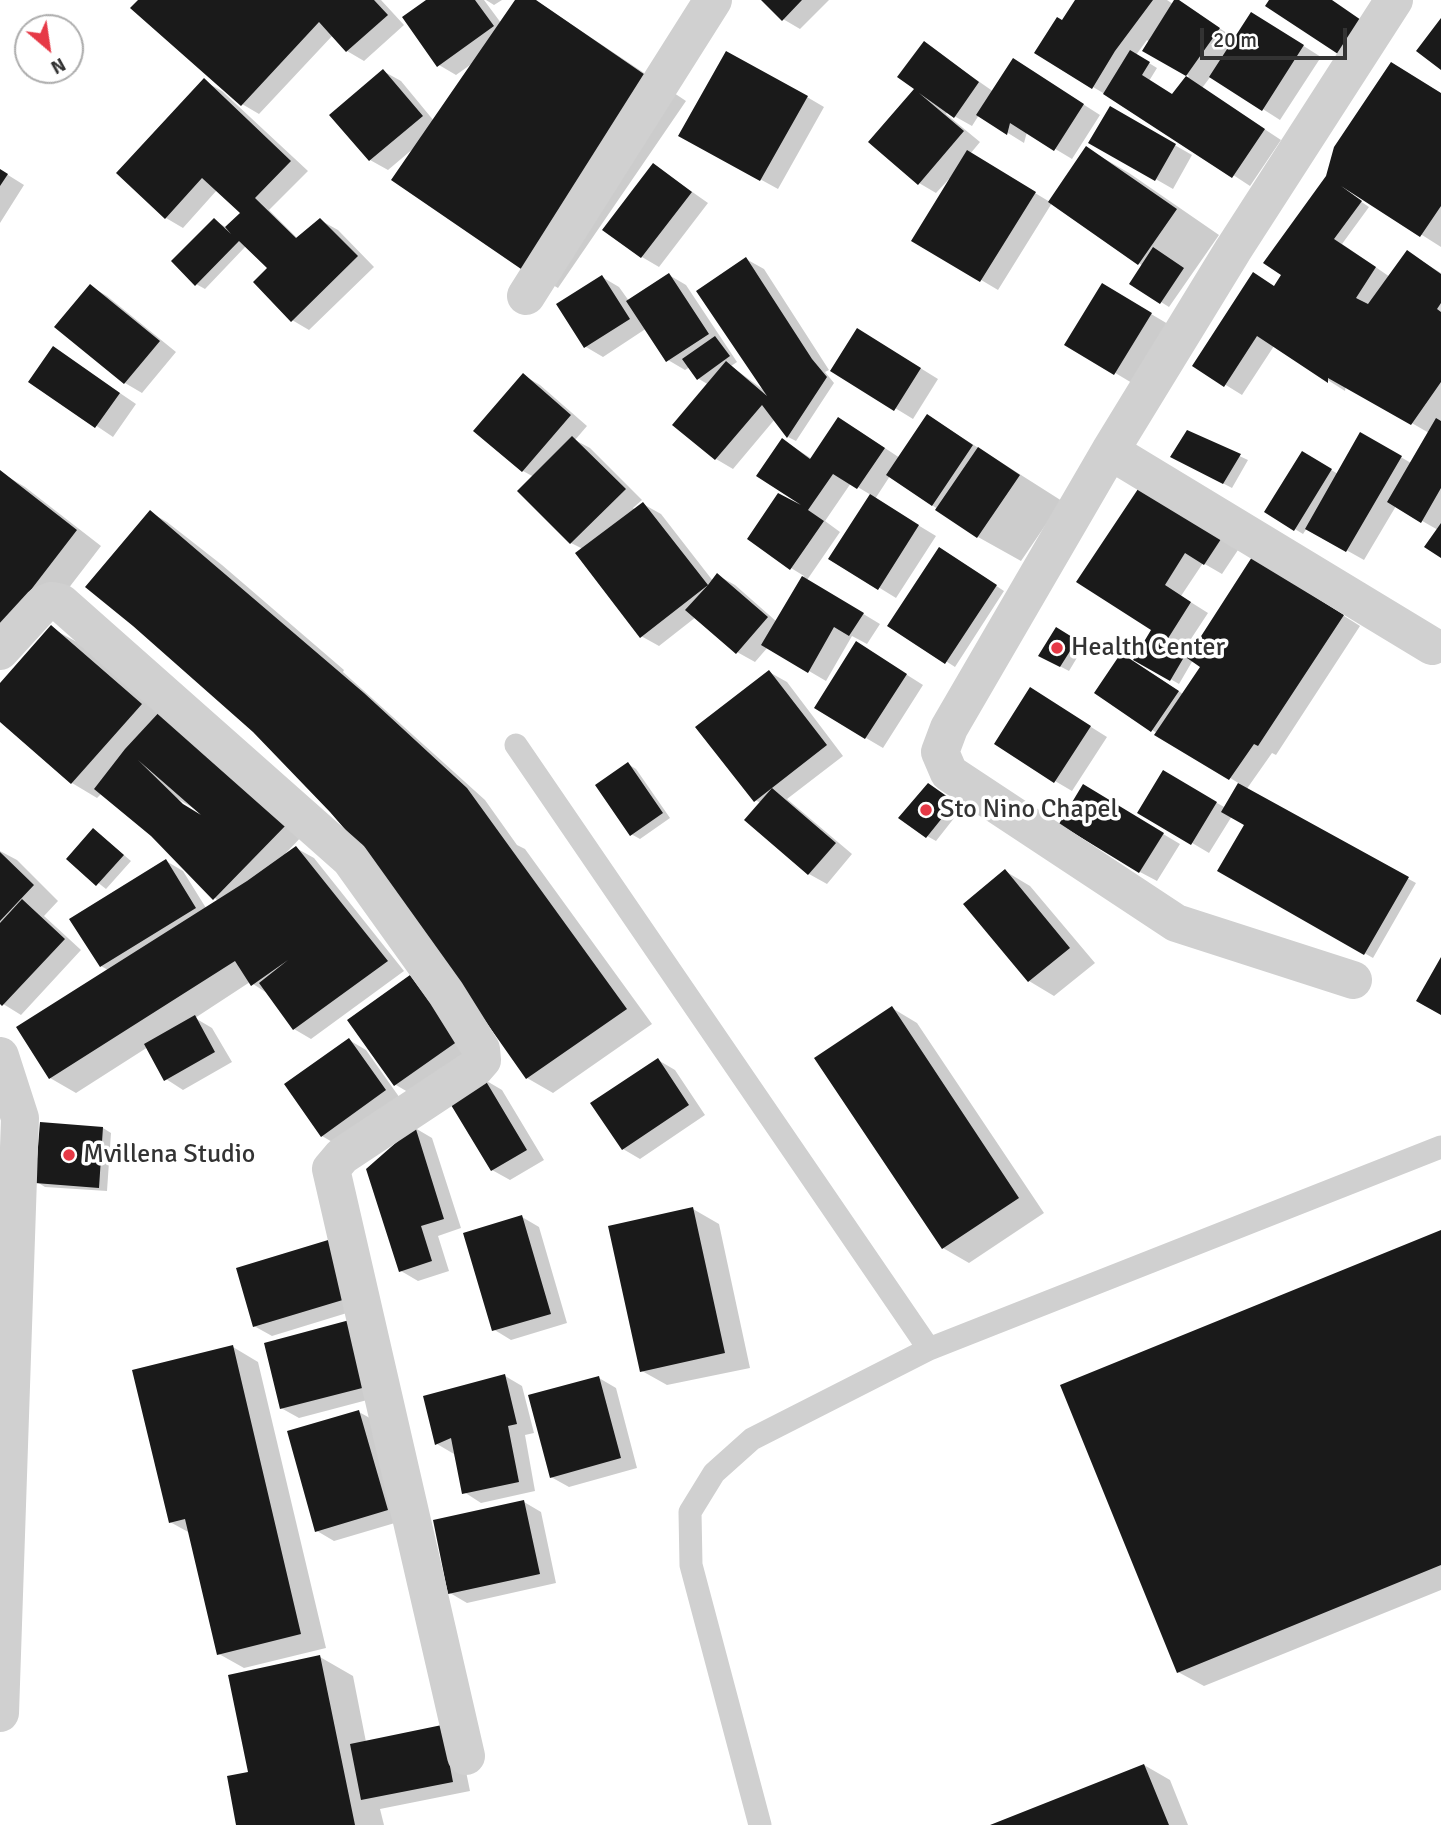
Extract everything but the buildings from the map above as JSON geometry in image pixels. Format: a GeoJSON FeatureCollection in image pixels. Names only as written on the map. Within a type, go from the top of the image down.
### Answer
{"type":"FeatureCollection","features":[{"type":"Feature","properties":{"kind":"street"},"geometry":{"type":"LineString","coordinates":[[526,296],[713,0]]}},
{"type":"Feature","properties":{"kind":"street"},"geometry":{"type":"LineString","coordinates":[[1353,980],[1176,923],[949,773],[940,752],[949,728],[1110,451],[1233,250],[1394,0]]}},
{"type":"Feature","properties":{"kind":"street"},"geometry":{"type":"LineString","coordinates":[[1110,451],[1432,646]]}},
{"type":"Feature","properties":{"kind":"street"},"geometry":{"type":"LineString","coordinates":[[0,651],[42,605],[52,601],[61,603],[350,859],[446,993],[481,1049],[482,1060],[475,1068],[342,1156],[331,1168],[466,1756]]}},
{"type":"Feature","properties":{"kind":"street"},"geometry":{"type":"LineString","coordinates":[[0,1056],[20,1118],[0,1713]]}},
{"type":"Feature","properties":{"kind":"lane"},"geometry":{"type":"LineString","coordinates":[[516,746],[929,1349]]}},
{"type":"Feature","properties":{"kind":"lane"},"geometry":{"type":"LineString","coordinates":[[760,1825],[691,1565],[691,1512],[714,1473],[752,1439],[929,1349],[1441,1147]]}},
{"type":"Feature","properties":{"kind":"place","name":"Health Center"},"geometry":{"type":"Point","coordinates":[1057,648]}},
{"type":"Feature","properties":{"kind":"place","name":"Sto Nino Chapel"},"geometry":{"type":"Point","coordinates":[926,810]}},
{"type":"Feature","properties":{"kind":"place","name":"Mvillena Studio"},"geometry":{"type":"Point","coordinates":[69,1155]}}]}
